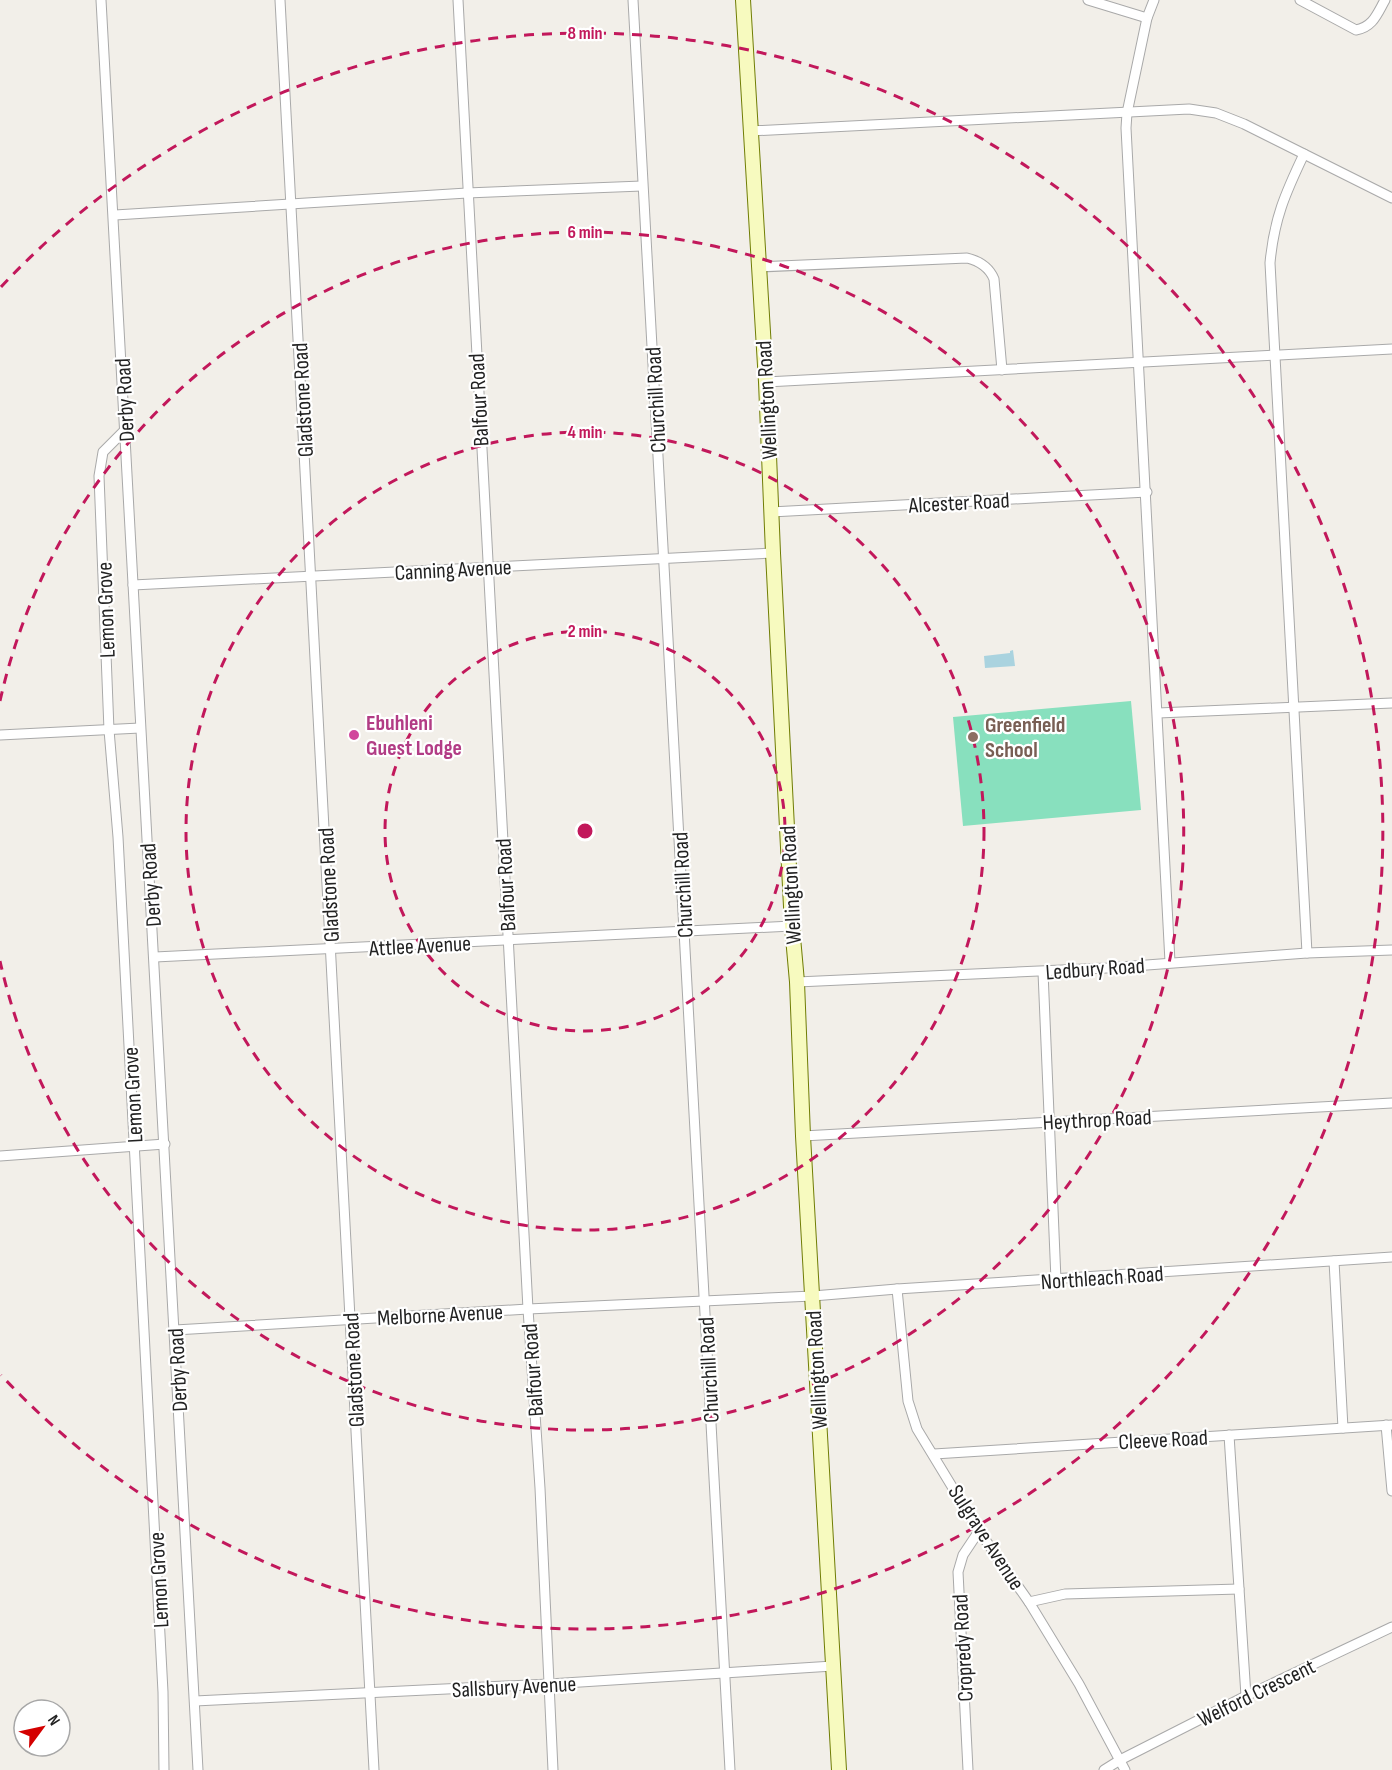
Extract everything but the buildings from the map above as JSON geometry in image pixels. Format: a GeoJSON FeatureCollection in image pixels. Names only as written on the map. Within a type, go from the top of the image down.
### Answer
{"type":"FeatureCollection","features":[{"type":"Feature","properties":{"kind":"main road","name":"Wellington Road"},"geometry":{"type":"LineString","coordinates":[[743,0],[766,382],[803,1136],[839,1770]]}},
{"type":"Feature","properties":{"kind":"street","name":"Derby Road"},"geometry":{"type":"LineString","coordinates":[[101,0],[140,728],[176,1330],[198,1770]]}},
{"type":"Feature","properties":{"kind":"street","name":"Gladstone Road"},"geometry":{"type":"LineString","coordinates":[[280,0],[374,1770]]}},
{"type":"Feature","properties":{"kind":"street","name":"Balfour Road"},"geometry":{"type":"LineString","coordinates":[[458,0],[487,567],[540,1488],[553,1770]]}},
{"type":"Feature","properties":{"kind":"street","name":"Churchill Road"},"geometry":{"type":"LineString","coordinates":[[633,0],[730,1770]]}},
{"type":"Feature","properties":{"kind":"street"},"geometry":{"type":"LineString","coordinates":[[1088,0],[1147,18]]}},
{"type":"Feature","properties":{"kind":"street"},"geometry":{"type":"LineString","coordinates":[[1154,0],[1147,18],[1127,113],[1126,128],[1170,962]]}},
{"type":"Feature","properties":{"kind":"street"},"geometry":{"type":"LineString","coordinates":[[1300,0],[1356,30],[1373,23],[1385,0]]}},
{"type":"Feature","properties":{"kind":"street"},"geometry":{"type":"LineString","coordinates":[[750,131],[1189,109],[1216,113],[1244,124],[1392,198]]}},
{"type":"Feature","properties":{"kind":"street"},"geometry":{"type":"LineString","coordinates":[[1304,154],[1285,194],[1272,234],[1270,262],[1307,953]]}},
{"type":"Feature","properties":{"kind":"street"},"geometry":{"type":"LineString","coordinates":[[114,215],[467,193],[642,186]]}},
{"type":"Feature","properties":{"kind":"street"},"geometry":{"type":"LineString","coordinates":[[759,267],[967,258],[974,260],[987,268],[994,279],[1002,370]]}},
{"type":"Feature","properties":{"kind":"street"},"geometry":{"type":"LineString","coordinates":[[766,382],[1392,349]]}},
{"type":"Feature","properties":{"kind":"street","name":"Lemon Grove"},"geometry":{"type":"LineString","coordinates":[[125,430],[103,452],[99,476],[109,730],[118,837],[163,1692],[164,1770]]}},
{"type":"Feature","properties":{"kind":"street","name":"Alcester Road"},"geometry":{"type":"LineString","coordinates":[[771,512],[1147,492]]}},
{"type":"Feature","properties":{"kind":"street","name":"Canning Avenue"},"geometry":{"type":"LineString","coordinates":[[133,585],[773,553]]}},
{"type":"Feature","properties":{"kind":"street"},"geometry":{"type":"LineString","coordinates":[[1158,713],[1392,703]]}},
{"type":"Feature","properties":{"kind":"street"},"geometry":{"type":"LineString","coordinates":[[0,735],[140,728]]}},
{"type":"Feature","properties":{"kind":"street","name":"Attlee Avenue"},"geometry":{"type":"LineString","coordinates":[[155,957],[792,926]]}},
{"type":"Feature","properties":{"kind":"street","name":"Ledbury Road"},"geometry":{"type":"LineString","coordinates":[[797,982],[1043,972],[1170,962],[1235,960],[1307,953],[1392,950]]}},
{"type":"Feature","properties":{"kind":"street"},"geometry":{"type":"LineString","coordinates":[[1043,972],[1056,1280]]}},
{"type":"Feature","properties":{"kind":"street","name":"Heythrop Road"},"geometry":{"type":"LineString","coordinates":[[803,1136],[1392,1103]]}},
{"type":"Feature","properties":{"kind":"street"},"geometry":{"type":"LineString","coordinates":[[0,1156],[165,1144]]}},
{"type":"Feature","properties":{"kind":"street","name":"Northleach Road"},"geometry":{"type":"LineString","coordinates":[[813,1296],[1392,1257]]}},
{"type":"Feature","properties":{"kind":"street"},"geometry":{"type":"LineString","coordinates":[[1334,1261],[1343,1428]]}},
{"type":"Feature","properties":{"kind":"street","name":"Sulgrave Avenue"},"geometry":{"type":"LineString","coordinates":[[897,1289],[908,1401],[917,1429],[979,1531],[1029,1602],[1079,1684],[1125,1770]]}},
{"type":"Feature","properties":{"kind":"street","name":"Melborne Avenue"},"geometry":{"type":"LineString","coordinates":[[176,1330],[528,1309],[813,1296]]}},
{"type":"Feature","properties":{"kind":"street"},"geometry":{"type":"LineString","coordinates":[[1389,1425],[1392,1491]]}},
{"type":"Feature","properties":{"kind":"street","name":"Cleeve Road"},"geometry":{"type":"LineString","coordinates":[[934,1454],[1389,1425]]}},
{"type":"Feature","properties":{"kind":"street"},"geometry":{"type":"LineString","coordinates":[[1229,1435],[1246,1696]]}},
{"type":"Feature","properties":{"kind":"street","name":"Cropredy Road"},"geometry":{"type":"LineString","coordinates":[[968,1770],[958,1572],[963,1555],[979,1531]]}},
{"type":"Feature","properties":{"kind":"street"},"geometry":{"type":"LineString","coordinates":[[1029,1602],[1065,1594],[1239,1589]]}},
{"type":"Feature","properties":{"kind":"street","name":"Welford Crescent"},"geometry":{"type":"LineString","coordinates":[[1104,1770],[1246,1696],[1392,1627]]}},
{"type":"Feature","properties":{"kind":"street","name":"Sallsbury Avenue"},"geometry":{"type":"LineString","coordinates":[[195,1701],[549,1684],[833,1666]]}},
{"type":"Feature","properties":{"kind":"green space"},"geometry":{"type":"Polygon","coordinates":[[[1131,701],[1141,810],[963,826],[953,717],[1131,701]]]}},
{"type":"Feature","properties":{"kind":"water"},"geometry":{"type":"Polygon","coordinates":[[[1013,650],[1015,666],[985,668],[984,656],[1010,653],[1013,650]]]}},
{"type":"Feature","properties":{"kind":"place","name":"Ebuhleni Guest Lodge"},"geometry":{"type":"Point","coordinates":[354,735]}},
{"type":"Feature","properties":{"kind":"place","name":"Greenfield School"},"geometry":{"type":"Point","coordinates":[973,737]}}]}
